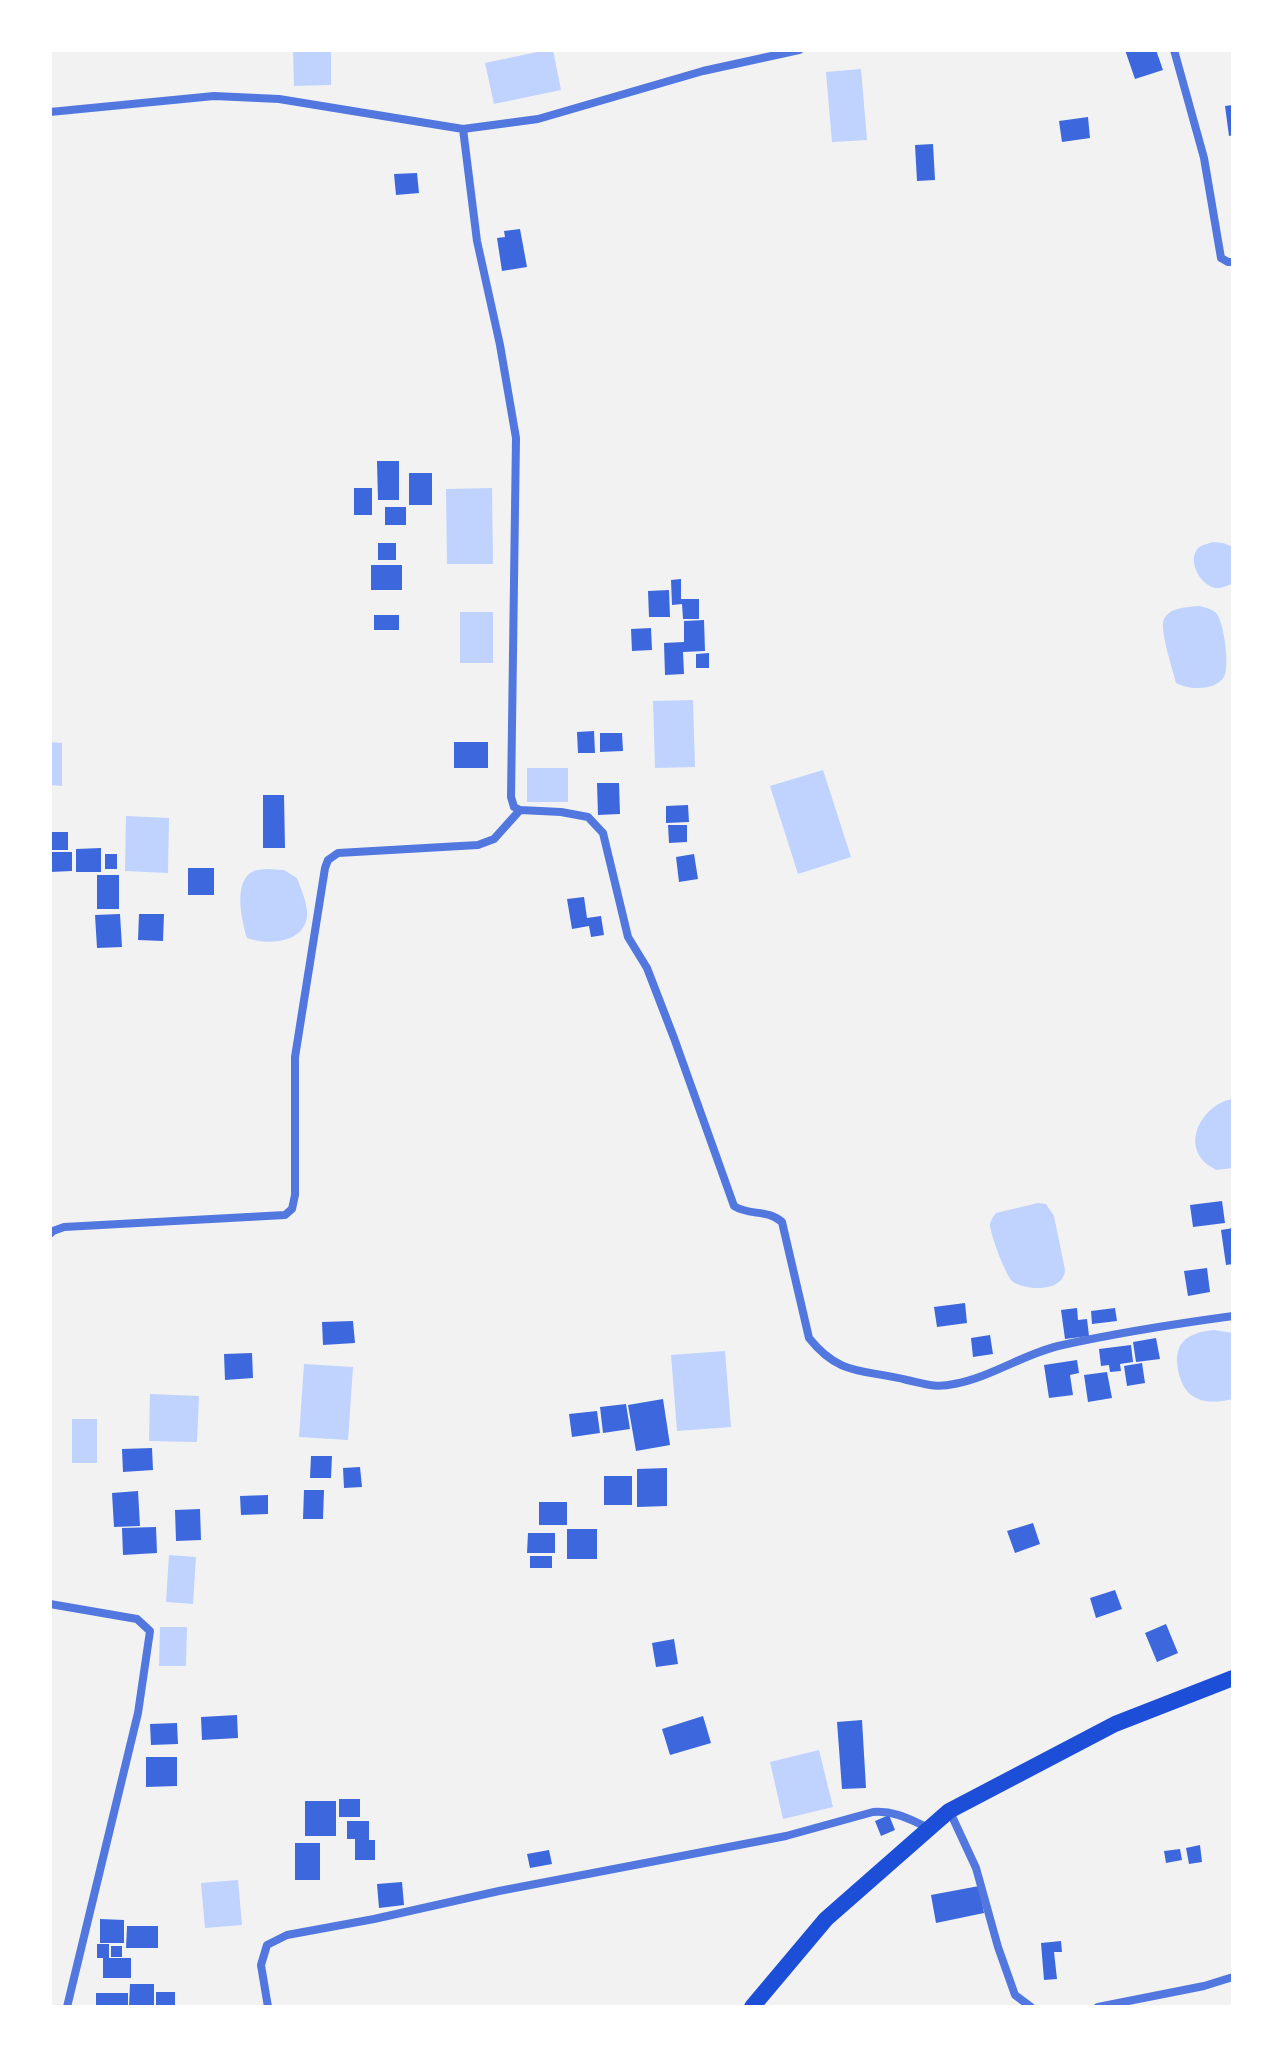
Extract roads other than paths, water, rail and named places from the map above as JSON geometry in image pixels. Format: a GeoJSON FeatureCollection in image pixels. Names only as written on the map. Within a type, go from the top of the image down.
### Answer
{"type":"FeatureCollection","features":[{"type":"Feature","properties":{"kind":"highway"},"geometry":{"type":"LineString","coordinates":[[752,2007],[826,1919],[949,1811],[1115,1724],[1233,1678]]}},
{"type":"Feature","properties":{"kind":"street"},"geometry":{"type":"LineString","coordinates":[[50,112],[214,96],[279,99],[463,129],[538,119],[703,71],[799,50]]}},
{"type":"Feature","properties":{"kind":"street"},"geometry":{"type":"LineString","coordinates":[[1174,50],[1204,158],[1221,258],[1233,262]]}},
{"type":"Feature","properties":{"kind":"street"},"geometry":{"type":"LineString","coordinates":[[463,129],[477,241],[516,438],[511,797],[514,807],[520,810],[588,817],[603,833],[628,937],[647,968],[734,1206],[741,1211],[777,1217],[782,1222],[809,1338],[820,1353],[839,1365],[929,1387],[955,1384],[994,1372],[1051,1348],[1233,1316]]}},
{"type":"Feature","properties":{"kind":"street"},"geometry":{"type":"LineString","coordinates":[[50,1234],[64,1227],[285,1215],[292,1209],[295,1195],[295,1057],[328,860],[338,853],[478,845],[494,839],[520,810]]}},
{"type":"Feature","properties":{"kind":"street"},"geometry":{"type":"LineString","coordinates":[[50,1604],[137,1619],[150,1631],[138,1713],[67,2007]]}},
{"type":"Feature","properties":{"kind":"street"},"geometry":{"type":"LineString","coordinates":[[949,1811],[976,1868],[1015,1995],[1031,2007]]}},
{"type":"Feature","properties":{"kind":"street"},"geometry":{"type":"LineString","coordinates":[[268,2007],[261,1965],[267,1945],[287,1935],[786,1836],[873,1812],[898,1814],[930,1828]]}},
{"type":"Feature","properties":{"kind":"street"},"geometry":{"type":"LineString","coordinates":[[1098,2007],[1204,1986],[1233,1977]]}},
{"type":"Feature","properties":{"kind":"water"},"geometry":{"type":"Polygon","coordinates":[[[293,50],[331,50],[331,85],[294,86],[293,50]]]}},
{"type":"Feature","properties":{"kind":"water"},"geometry":{"type":"Polygon","coordinates":[[[553,50],[561,90],[494,104],[485,63],[553,50]]]}},
{"type":"Feature","properties":{"kind":"water"},"geometry":{"type":"Polygon","coordinates":[[[861,69],[867,140],[832,142],[826,72],[861,69]]]}},
{"type":"Feature","properties":{"kind":"water"},"geometry":{"type":"Polygon","coordinates":[[[492,488],[493,564],[447,564],[446,489],[492,488]]]}},
{"type":"Feature","properties":{"kind":"water"},"geometry":{"type":"Polygon","coordinates":[[[1213,542],[1233,547],[1233,583],[1220,588],[1205,583],[1194,562],[1197,549],[1213,542]]]}},
{"type":"Feature","properties":{"kind":"water"},"geometry":{"type":"Polygon","coordinates":[[[1200,606],[1214,611],[1220,619],[1226,672],[1215,685],[1195,688],[1176,683],[1163,624],[1171,612],[1200,606]]]}},
{"type":"Feature","properties":{"kind":"water"},"geometry":{"type":"Polygon","coordinates":[[[460,612],[493,612],[493,663],[460,663],[460,612]]]}},
{"type":"Feature","properties":{"kind":"water"},"geometry":{"type":"Polygon","coordinates":[[[693,700],[695,767],[655,768],[653,701],[693,700]]]}},
{"type":"Feature","properties":{"kind":"water"},"geometry":{"type":"Polygon","coordinates":[[[50,742],[62,743],[62,786],[50,785],[50,742]]]}},
{"type":"Feature","properties":{"kind":"water"},"geometry":{"type":"Polygon","coordinates":[[[527,768],[568,768],[568,802],[527,802],[527,768]]]}},
{"type":"Feature","properties":{"kind":"water"},"geometry":{"type":"Polygon","coordinates":[[[823,770],[851,857],[798,874],[770,786],[823,770]]]}},
{"type":"Feature","properties":{"kind":"water"},"geometry":{"type":"Polygon","coordinates":[[[126,816],[169,818],[168,873],[125,871],[126,816]]]}},
{"type":"Feature","properties":{"kind":"water"},"geometry":{"type":"Polygon","coordinates":[[[284,870],[297,878],[305,902],[307,916],[304,925],[292,937],[283,940],[247,938],[243,922],[240,902],[243,883],[255,871],[284,870]]]}},
{"type":"Feature","properties":{"kind":"water"},"geometry":{"type":"Polygon","coordinates":[[[1233,1099],[1233,1168],[1216,1170],[1202,1160],[1195,1139],[1197,1130],[1215,1106],[1233,1099]]]}},
{"type":"Feature","properties":{"kind":"water"},"geometry":{"type":"Polygon","coordinates":[[[1038,1203],[1046,1204],[1054,1216],[1065,1270],[1058,1282],[1044,1288],[1013,1282],[999,1255],[990,1224],[996,1213],[1038,1203]]]}},
{"type":"Feature","properties":{"kind":"water"},"geometry":{"type":"Polygon","coordinates":[[[1214,1330],[1233,1333],[1233,1399],[1215,1402],[1199,1399],[1187,1391],[1177,1364],[1179,1348],[1188,1337],[1214,1330]]]}},
{"type":"Feature","properties":{"kind":"water"},"geometry":{"type":"Polygon","coordinates":[[[725,1351],[731,1427],[677,1431],[671,1355],[725,1351]]]}},
{"type":"Feature","properties":{"kind":"water"},"geometry":{"type":"Polygon","coordinates":[[[304,1364],[353,1367],[348,1440],[299,1437],[304,1364]]]}},
{"type":"Feature","properties":{"kind":"water"},"geometry":{"type":"Polygon","coordinates":[[[150,1394],[199,1396],[197,1442],[149,1441],[150,1394]]]}},
{"type":"Feature","properties":{"kind":"water"},"geometry":{"type":"Polygon","coordinates":[[[72,1419],[97,1419],[97,1463],[72,1463],[72,1419]]]}},
{"type":"Feature","properties":{"kind":"water"},"geometry":{"type":"Polygon","coordinates":[[[169,1555],[196,1557],[193,1604],[166,1602],[169,1555]]]}},
{"type":"Feature","properties":{"kind":"water"},"geometry":{"type":"Polygon","coordinates":[[[160,1627],[187,1627],[186,1666],[159,1666],[160,1627]]]}},
{"type":"Feature","properties":{"kind":"water"},"geometry":{"type":"Polygon","coordinates":[[[819,1750],[833,1807],[783,1819],[770,1762],[819,1750]]]}},
{"type":"Feature","properties":{"kind":"water"},"geometry":{"type":"Polygon","coordinates":[[[238,1880],[242,1925],[205,1928],[201,1883],[238,1880]]]}}]}
